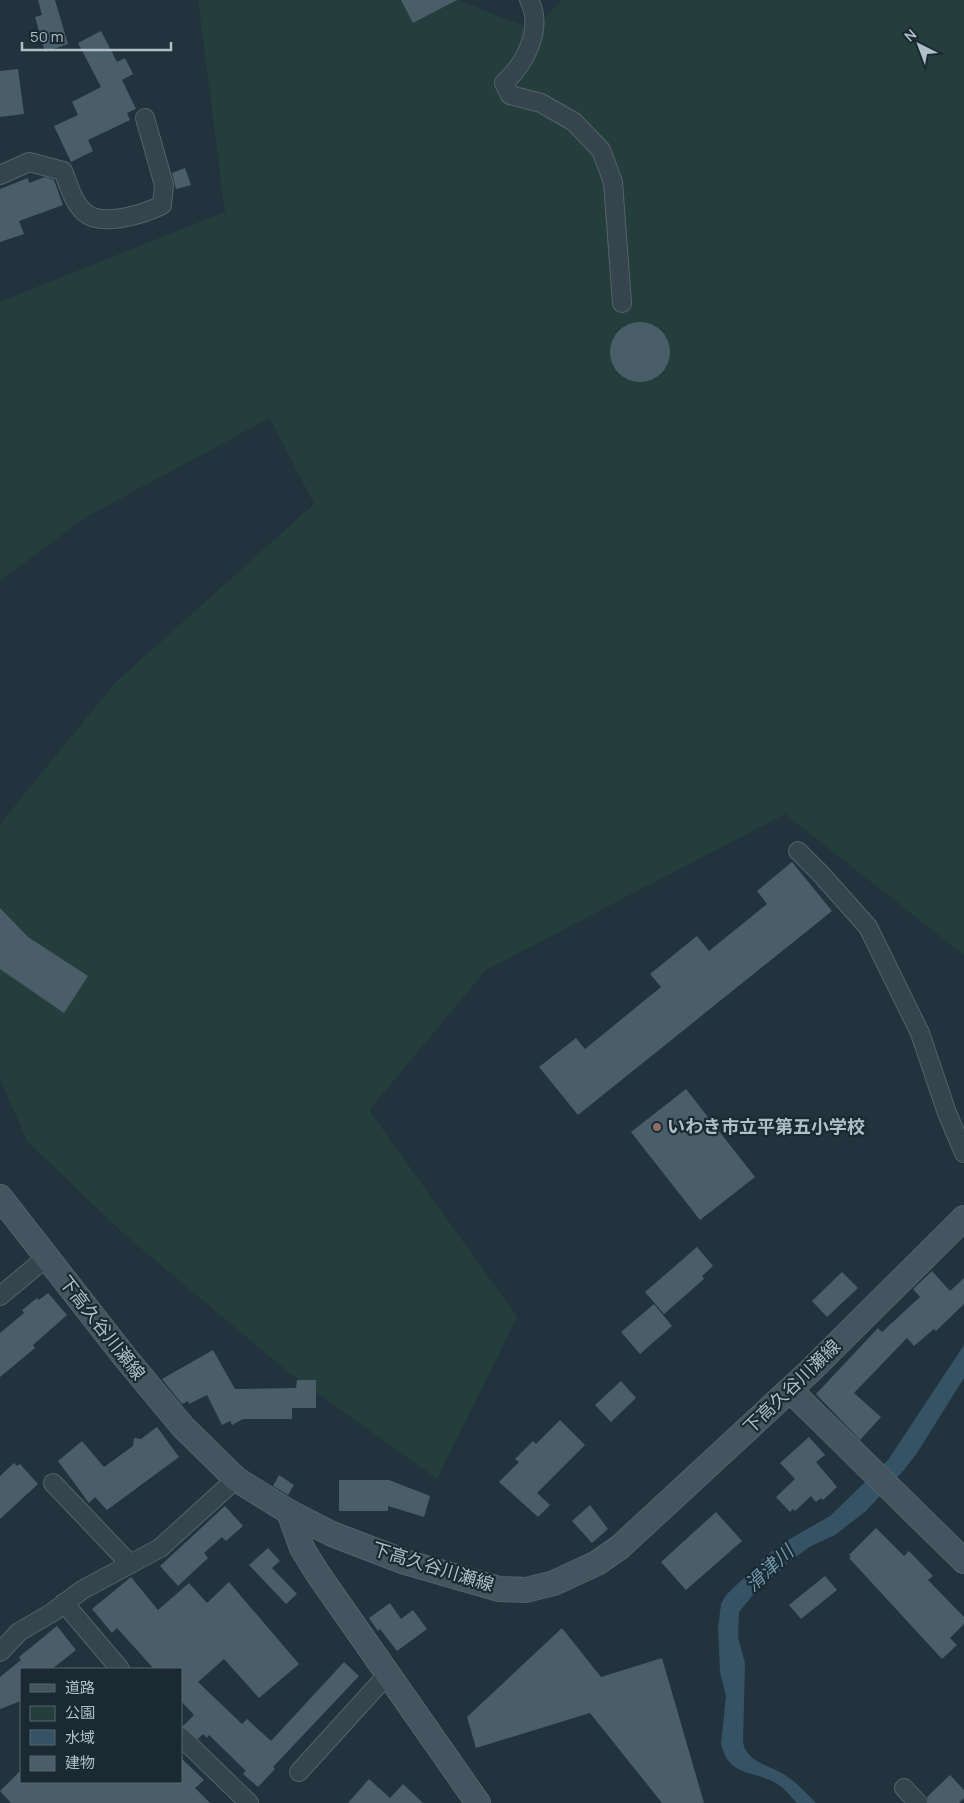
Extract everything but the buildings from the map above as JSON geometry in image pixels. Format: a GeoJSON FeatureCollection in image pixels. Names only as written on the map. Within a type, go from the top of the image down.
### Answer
{"type":"FeatureCollection","features":[{"type":"Feature","properties":{"kind":"main road","name":"下高久谷川瀬線"},"geometry":{"type":"LineString","coordinates":[[0,1197],[124,1356],[183,1427],[236,1479],[289,1512],[332,1534],[405,1562],[499,1588],[526,1590],[554,1583],[597,1563],[620,1547],[790,1390],[964,1218]]}},
{"type":"Feature","properties":{"kind":"main road"},"geometry":{"type":"LineString","coordinates":[[790,1390],[964,1561]]}},
{"type":"Feature","properties":{"kind":"main road"},"geometry":{"type":"LineString","coordinates":[[289,1512],[302,1548],[314,1568],[478,1803]]}},
{"type":"Feature","properties":{"kind":"street"},"geometry":{"type":"LineString","coordinates":[[529,0],[533,7],[533,30],[528,54],[515,73],[504,83],[510,95],[542,103],[574,122],[601,150],[613,182],[622,303]]}},
{"type":"Feature","properties":{"kind":"street"},"geometry":{"type":"LineString","coordinates":[[0,176],[29,162],[63,171],[76,202],[85,214],[99,220],[142,215],[162,205],[164,185],[145,118]]}},
{"type":"Feature","properties":{"kind":"street"},"geometry":{"type":"LineString","coordinates":[[798,851],[868,928],[920,1033],[947,1113],[964,1153]]}},
{"type":"Feature","properties":{"kind":"street"},"geometry":{"type":"LineString","coordinates":[[0,1296],[47,1257]]}},
{"type":"Feature","properties":{"kind":"street"},"geometry":{"type":"LineString","coordinates":[[0,1652],[19,1632],[108,1574],[160,1548],[236,1479]]}},
{"type":"Feature","properties":{"kind":"street"},"geometry":{"type":"LineString","coordinates":[[53,1483],[130,1564]]}},
{"type":"Feature","properties":{"kind":"street"},"geometry":{"type":"LineString","coordinates":[[64,1603],[119,1668]]}},
{"type":"Feature","properties":{"kind":"street"},"geometry":{"type":"LineString","coordinates":[[299,1772],[388,1674]]}},
{"type":"Feature","properties":{"kind":"street"},"geometry":{"type":"LineString","coordinates":[[182,1738],[249,1803]]}},
{"type":"Feature","properties":{"kind":"street"},"geometry":{"type":"LineString","coordinates":[[904,1788],[918,1803]]}},
{"type":"Feature","properties":{"kind":"green space"},"geometry":{"type":"Polygon","coordinates":[[[198,0],[458,0],[533,30],[562,0],[964,0],[964,955],[785,814],[486,970],[369,1110],[517,1317],[437,1479],[288,1372],[124,1234],[27,1141],[0,1078],[0,824],[115,683],[314,504],[270,418],[86,517],[0,581],[0,302],[225,212],[198,0]]]}},
{"type":"Feature","properties":{"kind":"water","name":"滑津川"},"geometry":{"type":"Polygon","coordinates":[[[964,1345],[964,1378],[917,1453],[904,1470],[866,1511],[835,1535],[811,1546],[786,1564],[757,1590],[739,1612],[738,1637],[745,1663],[743,1743],[746,1750],[755,1760],[788,1777],[816,1803],[797,1803],[778,1784],[735,1767],[724,1754],[721,1743],[726,1696],[720,1672],[718,1628],[721,1604],[726,1595],[772,1551],[830,1516],[888,1460],[964,1345]]]}},
{"type":"Feature","properties":{"kind":"place","name":"いわき市立平第五小学校"},"geometry":{"type":"Point","coordinates":[657,1127]}}]}
